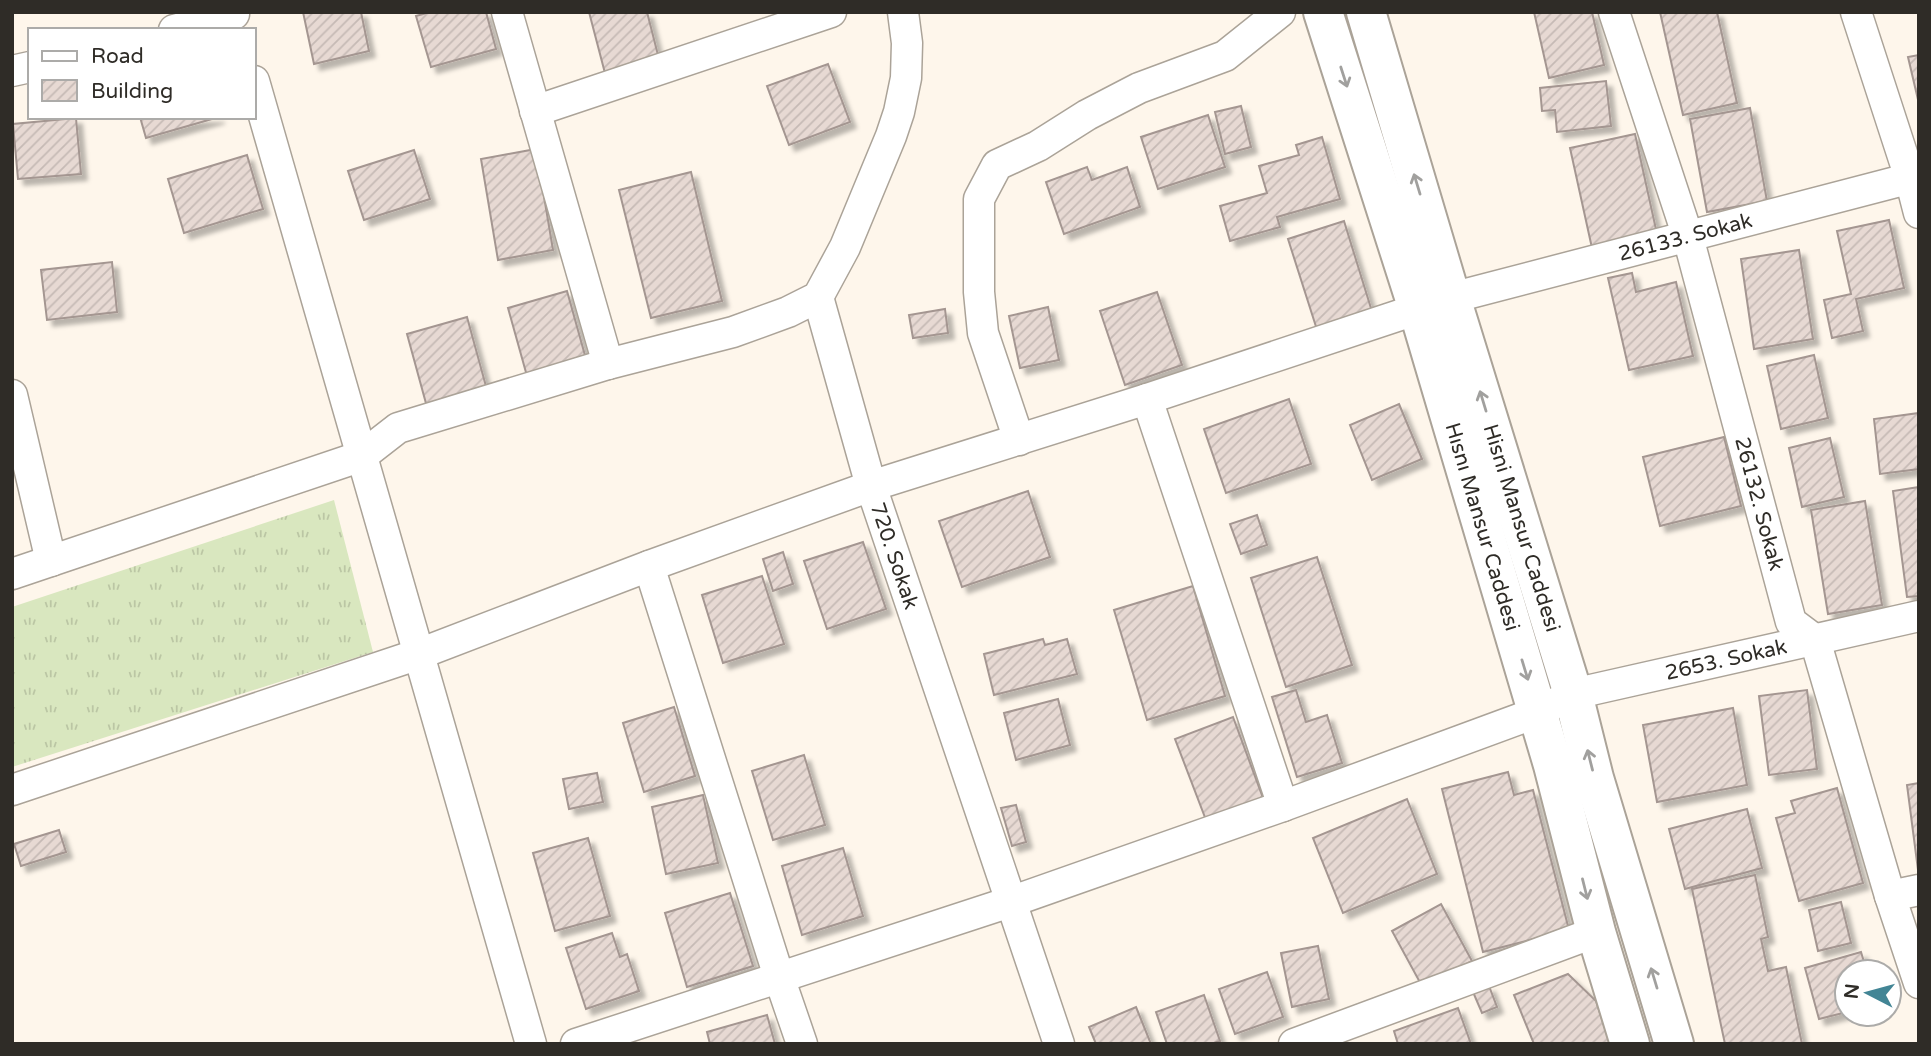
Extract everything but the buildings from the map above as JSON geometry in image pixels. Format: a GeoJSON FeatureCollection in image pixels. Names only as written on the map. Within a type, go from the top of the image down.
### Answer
{"type":"FeatureCollection","features":[{"type":"Feature","properties":{"kind":"main road","name":"Hısnı Mansur Caddesi"},"geometry":{"type":"LineString","coordinates":[[1324,12],[1435,304],[1538,712],[1596,932],[1630,1044]]}},
{"type":"Feature","properties":{"kind":"main road","name":"Hisni Mansur Caddesi"},"geometry":{"type":"LineString","coordinates":[[1366,12],[1435,304],[1573,694],[1594,778],[1674,1044]]}},
{"type":"Feature","properties":{"kind":"street"},"geometry":{"type":"LineString","coordinates":[[507,12],[608,365]]}},
{"type":"Feature","properties":{"kind":"street"},"geometry":{"type":"LineString","coordinates":[[535,111],[831,12]]}},
{"type":"Feature","properties":{"kind":"street"},"geometry":{"type":"LineString","coordinates":[[1019,440],[983,333],[979,292],[979,199],[997,165],[1038,146],[1087,115],[1139,88],[1225,56],[1280,12]]}},
{"type":"Feature","properties":{"kind":"street","name":"26132. Sokak"},"geometry":{"type":"LineString","coordinates":[[1614,12],[1688,237],[1791,622],[1815,640]]}},
{"type":"Feature","properties":{"kind":"street"},"geometry":{"type":"LineString","coordinates":[[1856,12],[1914,177],[1919,213]]}},
{"type":"Feature","properties":{"kind":"street"},"geometry":{"type":"LineString","coordinates":[[12,574],[362,456],[398,428],[608,365],[733,332],[788,312],[818,297],[845,247],[900,113],[906,78],[907,13]]}},
{"type":"Feature","properties":{"kind":"street"},"geometry":{"type":"LineString","coordinates":[[185,28],[236,19]]}},
{"type":"Feature","properties":{"kind":"street"},"geometry":{"type":"LineString","coordinates":[[256,88],[531,1044]]}},
{"type":"Feature","properties":{"kind":"street","name":"26133. Sokak"},"geometry":{"type":"LineString","coordinates":[[871,486],[1435,304],[1914,177]]}},
{"type":"Feature","properties":{"kind":"street"},"geometry":{"type":"LineString","coordinates":[[818,297],[871,486]]}},
{"type":"Feature","properties":{"kind":"street"},"geometry":{"type":"LineString","coordinates":[[12,395],[51,561]]}},
{"type":"Feature","properties":{"kind":"street"},"geometry":{"type":"LineString","coordinates":[[1147,399],[1283,806]]}},
{"type":"Feature","properties":{"kind":"street","name":"720. Sokak"},"geometry":{"type":"LineString","coordinates":[[12,790],[419,654],[649,566],[871,486],[1059,1044]]}},
{"type":"Feature","properties":{"kind":"street"},"geometry":{"type":"LineString","coordinates":[[649,566],[802,1044]]}},
{"type":"Feature","properties":{"kind":"street","name":"2653. Sokak"},"geometry":{"type":"LineString","coordinates":[[576,1044],[1010,902],[1283,806],[1538,712],[1573,694],[1919,616]]}},
{"type":"Feature","properties":{"kind":"street"},"geometry":{"type":"LineString","coordinates":[[1815,640],[1904,893],[1919,983]]}},
{"type":"Feature","properties":{"kind":"street"},"geometry":{"type":"LineString","coordinates":[[1294,1044],[1353,1033],[1596,932]]}},
{"type":"Feature","properties":{"kind":"green space"},"geometry":{"type":"Polygon","coordinates":[[[334,500],[373,652],[12,767],[12,607],[334,500]]]}}]}
